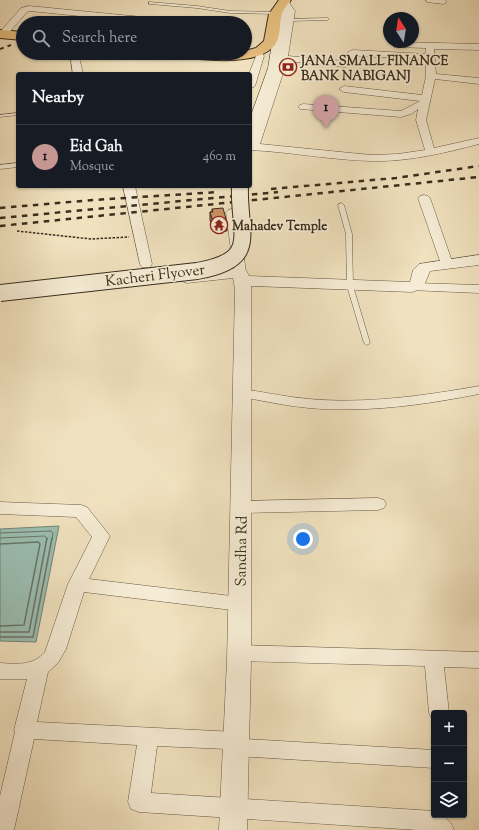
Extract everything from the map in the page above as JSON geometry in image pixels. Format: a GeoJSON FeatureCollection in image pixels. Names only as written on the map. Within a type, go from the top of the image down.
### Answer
{"type":"FeatureCollection","features":[{"type":"Feature","properties":{"kind":"main road"},"geometry":{"type":"LineString","coordinates":[[252,52],[268,45],[271,38],[277,9],[285,0]]}},
{"type":"Feature","properties":{"kind":"main road"},"geometry":{"type":"LineString","coordinates":[[252,141],[274,68],[285,0]]}},
{"type":"Feature","properties":{"kind":"main road"},"geometry":{"type":"LineString","coordinates":[[1,34],[16,35]]}},
{"type":"Feature","properties":{"kind":"main road","name":"Kacheri Flyover"},"geometry":{"type":"LineString","coordinates":[[0,293],[206,270],[223,265],[237,255],[242,245],[240,188]]}},
{"type":"Feature","properties":{"kind":"street"},"geometry":{"type":"LineString","coordinates":[[252,142],[270,102],[281,69],[290,8],[285,0]]}},
{"type":"Feature","properties":{"kind":"street"},"geometry":{"type":"LineString","coordinates":[[430,0],[443,2]]}},
{"type":"Feature","properties":{"kind":"street"},"geometry":{"type":"LineString","coordinates":[[18,16],[24,10],[31,8],[107,16]]}},
{"type":"Feature","properties":{"kind":"street"},"geometry":{"type":"LineString","coordinates":[[1,34],[16,19]]}},
{"type":"Feature","properties":{"kind":"street"},"geometry":{"type":"LineString","coordinates":[[419,46],[479,48]]}},
{"type":"Feature","properties":{"kind":"street"},"geometry":{"type":"LineString","coordinates":[[430,46],[431,76],[422,118],[430,151]]}},
{"type":"Feature","properties":{"kind":"street"},"geometry":{"type":"LineString","coordinates":[[252,80],[260,56],[257,51]]}},
{"type":"Feature","properties":{"kind":"street"},"geometry":{"type":"LineString","coordinates":[[283,58],[345,64],[348,63],[351,54],[353,53],[430,57]]}},
{"type":"Feature","properties":{"kind":"street"},"geometry":{"type":"LineString","coordinates":[[75,60],[78,72]]}},
{"type":"Feature","properties":{"kind":"street"},"geometry":{"type":"LineString","coordinates":[[431,76],[479,81]]}},
{"type":"Feature","properties":{"kind":"street"},"geometry":{"type":"LineString","coordinates":[[344,89],[426,101]]}},
{"type":"Feature","properties":{"kind":"street"},"geometry":{"type":"LineString","coordinates":[[303,107],[401,114],[409,112],[419,104],[426,101]]}},
{"type":"Feature","properties":{"kind":"street"},"geometry":{"type":"LineString","coordinates":[[252,144],[372,158],[398,157],[479,141]]}},
{"type":"Feature","properties":{"kind":"street"},"geometry":{"type":"LineString","coordinates":[[129,188],[146,264]]}},
{"type":"Feature","properties":{"kind":"street"},"geometry":{"type":"LineString","coordinates":[[424,198],[447,264]]}},
{"type":"Feature","properties":{"kind":"street"},"geometry":{"type":"LineString","coordinates":[[232,212],[241,277]]}},
{"type":"Feature","properties":{"kind":"street"},"geometry":{"type":"LineString","coordinates":[[415,286],[419,283],[422,268],[479,260]]}},
{"type":"Feature","properties":{"kind":"street"},"geometry":{"type":"LineString","coordinates":[[0,301],[156,282],[241,277],[350,286],[415,286],[479,289]]}},
{"type":"Feature","properties":{"kind":"street","name":"Sandha Rd"},"geometry":{"type":"LineString","coordinates":[[233,830],[240,604],[243,289],[241,277]]}},
{"type":"Feature","properties":{"kind":"street"},"geometry":{"type":"LineString","coordinates":[[242,393],[318,404],[356,404],[426,400],[479,390]]}},
{"type":"Feature","properties":{"kind":"street"},"geometry":{"type":"LineString","coordinates":[[241,507],[378,504]]}},
{"type":"Feature","properties":{"kind":"street"},"geometry":{"type":"LineString","coordinates":[[0,508],[81,511],[101,536],[77,584],[61,636],[51,658],[39,668],[28,672],[0,671]]}},
{"type":"Feature","properties":{"kind":"street"},"geometry":{"type":"LineString","coordinates":[[77,584],[240,604]]}},
{"type":"Feature","properties":{"kind":"street"},"geometry":{"type":"LineString","coordinates":[[239,653],[479,660]]}},
{"type":"Feature","properties":{"kind":"street"},"geometry":{"type":"LineString","coordinates":[[434,659],[439,710]]}},
{"type":"Feature","properties":{"kind":"street"},"geometry":{"type":"LineString","coordinates":[[3,830],[39,668]]}},
{"type":"Feature","properties":{"kind":"street"},"geometry":{"type":"LineString","coordinates":[[24,730],[148,737],[431,759]]}},
{"type":"Feature","properties":{"kind":"street"},"geometry":{"type":"LineString","coordinates":[[148,737],[139,802],[434,821],[443,830]]}},
{"type":"Feature","properties":{"kind":"lane"},"geometry":{"type":"LineString","coordinates":[[150,3],[197,7],[230,12],[276,13]]}},
{"type":"Feature","properties":{"kind":"lane"},"geometry":{"type":"LineString","coordinates":[[289,20],[327,19]]}},
{"type":"Feature","properties":{"kind":"lane"},"geometry":{"type":"LineString","coordinates":[[0,116],[16,114]]}},
{"type":"Feature","properties":{"kind":"lane"},"geometry":{"type":"LineString","coordinates":[[0,167],[16,165]]}},
{"type":"Feature","properties":{"kind":"lane"},"geometry":{"type":"LineString","coordinates":[[341,205],[349,234],[350,286],[367,343]]}},
{"type":"Feature","properties":{"kind":"path"},"geometry":{"type":"LineString","coordinates":[[16,231],[91,238],[140,236]]}},
{"type":"Feature","properties":{"kind":"water"},"geometry":{"type":"Polygon","coordinates":[[[59,526],[36,642],[0,641],[0,529],[59,526]]]}},
{"type":"Feature","properties":{"kind":"building"},"geometry":{"type":"Polygon","coordinates":[[[223,208],[227,223],[214,225],[210,212],[213,212],[212,209],[223,208]]]}},
{"type":"Feature","properties":{"kind":"railway"},"geometry":{"type":"LineString","coordinates":[[0,49],[11,45]]}},
{"type":"Feature","properties":{"kind":"railway"},"geometry":{"type":"LineString","coordinates":[[271,189],[396,178],[479,166]]}},
{"type":"Feature","properties":{"kind":"railway"},"geometry":{"type":"LineString","coordinates":[[0,226],[479,177]]}},
{"type":"Feature","properties":{"kind":"railway"},"geometry":{"type":"LineString","coordinates":[[0,208],[93,200],[219,192]]}},
{"type":"Feature","properties":{"kind":"railway"},"geometry":{"type":"LineString","coordinates":[[0,218],[278,192]]}},
{"type":"Feature","properties":{"kind":"place","name":"JANA SMALL FINANCE BANK NABIGANJ"},"geometry":{"type":"Point","coordinates":[288,67]}},
{"type":"Feature","properties":{"kind":"place","name":"Eid Gah"},"geometry":{"type":"Point","coordinates":[326,128]}},
{"type":"Feature","properties":{"kind":"place","name":"Mahadev Temple"},"geometry":{"type":"Point","coordinates":[219,225]}}]}
